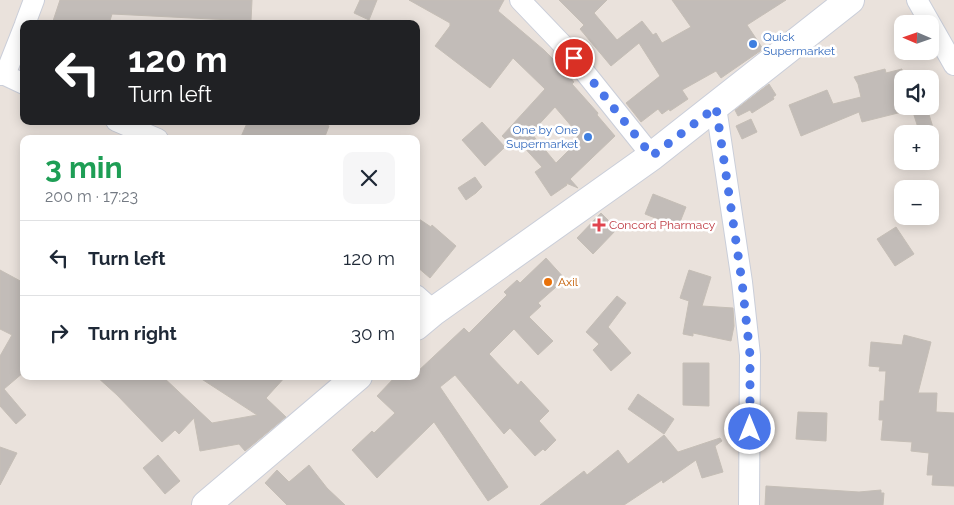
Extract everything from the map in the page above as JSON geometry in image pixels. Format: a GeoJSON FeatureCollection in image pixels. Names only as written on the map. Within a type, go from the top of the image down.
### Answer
{"type":"FeatureCollection","features":[{"type":"Feature","properties":{"kind":"street"},"geometry":{"type":"LineString","coordinates":[[26,20],[34,0]]}},
{"type":"Feature","properties":{"kind":"street"},"geometry":{"type":"LineString","coordinates":[[520,0],[563,45],[652,156]]}},
{"type":"Feature","properties":{"kind":"street"},"geometry":{"type":"LineString","coordinates":[[422,311],[652,156],[850,0]]}},
{"type":"Feature","properties":{"kind":"street"},"geometry":{"type":"LineString","coordinates":[[917,0],[954,65]]}},
{"type":"Feature","properties":{"kind":"street"},"geometry":{"type":"LineString","coordinates":[[20,36],[2,75],[20,82]]}},
{"type":"Feature","properties":{"kind":"street"},"geometry":{"type":"LineString","coordinates":[[716,107],[742,282],[750,355],[749,505]]}},
{"type":"Feature","properties":{"kind":"street"},"geometry":{"type":"LineString","coordinates":[[125,125],[149,135]]}},
{"type":"Feature","properties":{"kind":"street"},"geometry":{"type":"LineString","coordinates":[[206,505],[353,380]]}},
{"type":"Feature","properties":{"kind":"building"},"geometry":{"type":"Polygon","coordinates":[[[60,0],[252,0],[251,20],[112,14],[110,20],[53,20],[60,0]]]}},
{"type":"Feature","properties":{"kind":"building"},"geometry":{"type":"Polygon","coordinates":[[[360,0],[377,0],[369,20],[354,13],[360,0]]]}},
{"type":"Feature","properties":{"kind":"building"},"geometry":{"type":"Polygon","coordinates":[[[409,0],[504,0],[498,11],[544,50],[574,82],[572,84],[598,113],[597,115],[615,136],[570,179],[578,188],[566,183],[567,185],[551,196],[535,172],[542,167],[521,144],[516,149],[502,136],[545,89],[513,58],[490,88],[435,46],[450,26],[450,23],[409,0]],[[555,107],[531,133],[556,163],[578,141],[576,138],[579,135],[555,107]]]}},
{"type":"Feature","properties":{"kind":"building"},"geometry":{"type":"Polygon","coordinates":[[[559,0],[607,0],[594,13],[617,40],[642,21],[653,35],[656,33],[662,43],[691,27],[672,0],[786,0],[747,25],[763,49],[721,78],[716,71],[682,90],[688,99],[662,114],[658,109],[641,122],[626,103],[660,76],[639,43],[611,66],[580,29],[584,25],[559,0]]]}},
{"type":"Feature","properties":{"kind":"building"},"geometry":{"type":"Polygon","coordinates":[[[885,69],[886,73],[894,71],[894,114],[862,122],[859,112],[801,136],[789,105],[827,90],[833,104],[861,97],[854,77],[885,69]]]}},
{"type":"Feature","properties":{"kind":"building"},"geometry":{"type":"Polygon","coordinates":[[[769,84],[776,95],[773,97],[774,99],[752,113],[750,110],[738,116],[735,110],[769,84]]]}},
{"type":"Feature","properties":{"kind":"building"},"geometry":{"type":"Polygon","coordinates":[[[914,115],[929,115],[932,125],[917,125],[914,115]]]}},
{"type":"Feature","properties":{"kind":"building"},"geometry":{"type":"Polygon","coordinates":[[[751,119],[757,132],[742,139],[736,126],[751,119]]]}},
{"type":"Feature","properties":{"kind":"building"},"geometry":{"type":"Polygon","coordinates":[[[482,122],[505,147],[485,166],[462,140],[482,122]]]}},
{"type":"Feature","properties":{"kind":"building"},"geometry":{"type":"Polygon","coordinates":[[[246,125],[329,126],[326,135],[242,135],[246,125]]]}},
{"type":"Feature","properties":{"kind":"building"},"geometry":{"type":"Polygon","coordinates":[[[475,177],[482,187],[466,200],[458,188],[475,177]]]}},
{"type":"Feature","properties":{"kind":"building"},"geometry":{"type":"Polygon","coordinates":[[[653,194],[686,207],[678,227],[645,214],[653,194]]]}},
{"type":"Feature","properties":{"kind":"building"},"geometry":{"type":"Polygon","coordinates":[[[601,213],[617,229],[593,254],[577,238],[601,213]]]}},
{"type":"Feature","properties":{"kind":"building"},"geometry":{"type":"Polygon","coordinates":[[[420,220],[431,227],[432,225],[456,246],[430,278],[420,269],[420,220]]]}},
{"type":"Feature","properties":{"kind":"building"},"geometry":{"type":"Polygon","coordinates":[[[896,227],[914,254],[895,266],[877,239],[896,227]]]}},
{"type":"Feature","properties":{"kind":"building"},"geometry":{"type":"Polygon","coordinates":[[[546,258],[565,279],[538,303],[541,306],[529,317],[553,341],[538,355],[514,329],[489,354],[518,385],[521,381],[549,411],[539,421],[556,440],[545,451],[543,449],[535,456],[510,428],[504,434],[455,375],[440,387],[508,487],[488,501],[434,422],[377,478],[352,450],[395,413],[377,396],[392,380],[420,380],[420,369],[464,328],[469,333],[507,295],[504,292],[517,280],[520,283],[546,258]]]}},
{"type":"Feature","properties":{"kind":"building"},"geometry":{"type":"Polygon","coordinates":[[[0,270],[20,281],[20,375],[4,389],[26,415],[16,424],[0,406],[0,356],[12,335],[0,329],[0,270]]]}},
{"type":"Feature","properties":{"kind":"building"},"geometry":{"type":"Polygon","coordinates":[[[689,270],[711,277],[702,306],[733,308],[734,326],[731,341],[693,333],[693,336],[683,334],[689,301],[680,298],[689,270]]]}},
{"type":"Feature","properties":{"kind":"building"},"geometry":{"type":"Polygon","coordinates":[[[617,296],[626,303],[608,327],[631,353],[611,371],[593,350],[599,344],[586,332],[617,296]]]}},
{"type":"Feature","properties":{"kind":"building"},"geometry":{"type":"Polygon","coordinates":[[[904,335],[931,342],[918,393],[937,393],[936,412],[954,413],[954,486],[932,485],[933,475],[927,475],[929,453],[911,451],[912,442],[881,440],[883,420],[879,420],[880,401],[884,401],[886,371],[879,371],[880,367],[869,366],[871,342],[902,345],[904,335]]]}},
{"type":"Feature","properties":{"kind":"building"},"geometry":{"type":"Polygon","coordinates":[[[683,363],[709,363],[709,406],[683,405],[683,363]]]}},
{"type":"Feature","properties":{"kind":"building"},"geometry":{"type":"Polygon","coordinates":[[[100,380],[166,380],[212,423],[257,415],[203,380],[282,380],[266,398],[286,417],[245,451],[239,444],[200,451],[194,418],[179,434],[175,430],[162,442],[100,380]]]}},
{"type":"Feature","properties":{"kind":"building"},"geometry":{"type":"Polygon","coordinates":[[[638,394],[674,419],[664,434],[628,409],[638,394]]]}},
{"type":"Feature","properties":{"kind":"building"},"geometry":{"type":"Polygon","coordinates":[[[798,412],[827,413],[826,441],[796,439],[798,412]]]}},
{"type":"Feature","properties":{"kind":"building"},"geometry":{"type":"Polygon","coordinates":[[[664,435],[678,452],[720,438],[722,441],[715,446],[723,472],[702,478],[696,460],[663,483],[662,480],[624,505],[540,505],[584,471],[587,475],[618,450],[628,464],[664,435]]]}},
{"type":"Feature","properties":{"kind":"building"},"geometry":{"type":"Polygon","coordinates":[[[0,447],[17,453],[0,485],[0,447]]]}},
{"type":"Feature","properties":{"kind":"building"},"geometry":{"type":"Polygon","coordinates":[[[158,455],[180,481],[165,494],[143,468],[158,455]]]}},
{"type":"Feature","properties":{"kind":"building"},"geometry":{"type":"Polygon","coordinates":[[[309,465],[327,488],[345,505],[287,505],[265,483],[277,470],[289,482],[309,465]]]}},
{"type":"Feature","properties":{"kind":"building"},"geometry":{"type":"Polygon","coordinates":[[[766,486],[859,492],[881,490],[881,493],[884,493],[883,505],[765,505],[766,486]]]}},
{"type":"Feature","properties":{"kind":"place","name":"Quick Supermarket"},"geometry":{"type":"Point","coordinates":[753,44]}},
{"type":"Feature","properties":{"kind":"place","name":"One by One Supermarket"},"geometry":{"type":"Point","coordinates":[588,137]}},
{"type":"Feature","properties":{"kind":"place","name":"Concord Pharmacy"},"geometry":{"type":"Point","coordinates":[599,225]}},
{"type":"Feature","properties":{"kind":"place","name":"Axil"},"geometry":{"type":"Point","coordinates":[548,282]}},
{"type":"Feature","properties":{"kind":"route"},"geometry":{"type":"LineString","coordinates":[[574,58],[652,156],[716,107],[742,282],[750,355],[750,429]]}}]}
